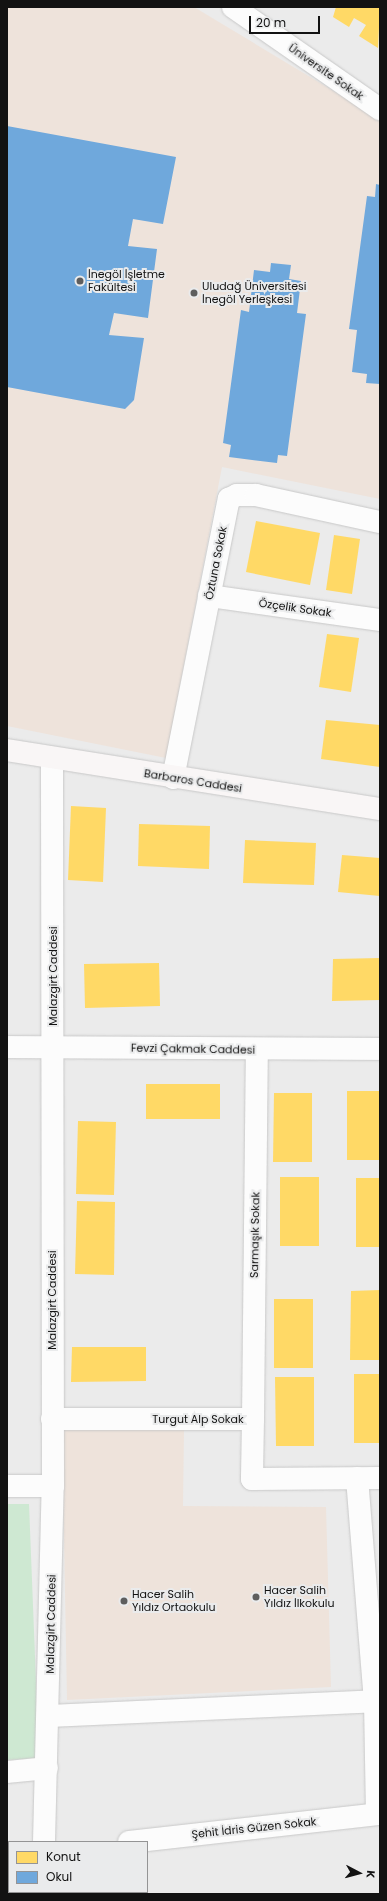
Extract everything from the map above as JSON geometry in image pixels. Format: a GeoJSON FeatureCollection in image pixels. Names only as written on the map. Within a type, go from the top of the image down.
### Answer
{"type":"FeatureCollection","features":[{"type":"Feature","properties":{"kind":"main road","name":"Barbaros Caddesi"},"geometry":{"type":"LineString","coordinates":[[7,750],[173,778],[380,809]]}},
{"type":"Feature","properties":{"kind":"street","name":"Üniversite Sokak"},"geometry":{"type":"LineString","coordinates":[[233,7],[380,109]]}},
{"type":"Feature","properties":{"kind":"street","name":"Öztuna Sokak"},"geometry":{"type":"LineString","coordinates":[[173,778],[229,499],[237,495],[256,495],[380,522]]}},
{"type":"Feature","properties":{"kind":"street","name":"Özçelik Sokak"},"geometry":{"type":"LineString","coordinates":[[210,596],[380,620]]}},
{"type":"Feature","properties":{"kind":"street","name":"Malazgirt Caddesi"},"geometry":{"type":"LineString","coordinates":[[44,1841],[48,1768],[53,1486],[52,758]]}},
{"type":"Feature","properties":{"kind":"street","name":"Fevzi Çakmak Caddesi"},"geometry":{"type":"LineString","coordinates":[[7,1047],[257,1050],[380,1049]]}},
{"type":"Feature","properties":{"kind":"street","name":"Sarmaşık Sokak"},"geometry":{"type":"LineString","coordinates":[[253,1419],[257,1050]]}},
{"type":"Feature","properties":{"kind":"street","name":"Turgut Alp Sokak"},"geometry":{"type":"LineString","coordinates":[[52,1420],[253,1419],[252,1479],[380,1478]]}},
{"type":"Feature","properties":{"kind":"street"},"geometry":{"type":"LineString","coordinates":[[357,1478],[374,1614],[379,1814]]}},
{"type":"Feature","properties":{"kind":"street"},"geometry":{"type":"LineString","coordinates":[[7,1486],[53,1486]]}},
{"type":"Feature","properties":{"kind":"street"},"geometry":{"type":"LineString","coordinates":[[49,1716],[375,1701]]}},
{"type":"Feature","properties":{"kind":"street"},"geometry":{"type":"LineString","coordinates":[[7,1772],[48,1768]]}},
{"type":"Feature","properties":{"kind":"street","name":"Şehit İdris Güzen Sokak"},"geometry":{"type":"LineString","coordinates":[[137,1841],[379,1814]]}},
{"type":"Feature","properties":{"kind":"shaded area","name":"Uludağ Üniversitesi İnegöl Yerleşkesi"},"geometry":{"type":"Polygon","coordinates":[[[7,7],[194,7],[380,119],[380,499],[222,467],[166,758],[7,726],[7,7]]]}},
{"type":"Feature","properties":{"kind":"shaded area"},"geometry":{"type":"Polygon","coordinates":[[[62,1428],[184,1430],[183,1506],[326,1507],[331,1687],[67,1700],[62,1428]]]}},
{"type":"Feature","properties":{"kind":"green space"},"geometry":{"type":"Polygon","coordinates":[[[7,1504],[29,1504],[39,1758],[7,1760],[7,1504]]]}},
{"type":"Feature","properties":{"kind":"building: Konut"},"geometry":{"type":"Polygon","coordinates":[[[336,7],[380,7],[378,48],[359,36],[366,25],[354,18],[349,27],[333,17],[336,7]]]}},
{"type":"Feature","properties":{"kind":"building: Konut"},"geometry":{"type":"Polygon","coordinates":[[[256,521],[320,533],[310,585],[246,572],[256,521]]]}},
{"type":"Feature","properties":{"kind":"building: Konut"},"geometry":{"type":"Polygon","coordinates":[[[334,535],[360,539],[352,594],[326,590],[334,535]]]}},
{"type":"Feature","properties":{"kind":"building: Konut"},"geometry":{"type":"Polygon","coordinates":[[[327,634],[359,638],[351,692],[319,687],[327,634]]]}},
{"type":"Feature","properties":{"kind":"building: Konut"},"geometry":{"type":"Polygon","coordinates":[[[326,720],[380,725],[380,767],[321,759],[326,720]]]}},
{"type":"Feature","properties":{"kind":"building: Konut"},"geometry":{"type":"Polygon","coordinates":[[[71,806],[106,808],[103,882],[68,880],[71,806]]]}},
{"type":"Feature","properties":{"kind":"building: Konut"},"geometry":{"type":"Polygon","coordinates":[[[139,824],[210,826],[209,869],[138,866],[139,824]]]}},
{"type":"Feature","properties":{"kind":"building: Konut"},"geometry":{"type":"Polygon","coordinates":[[[245,840],[316,843],[314,885],[243,883],[245,840]]]}},
{"type":"Feature","properties":{"kind":"building: Konut"},"geometry":{"type":"Polygon","coordinates":[[[342,855],[380,858],[380,896],[338,892],[342,855]]]}},
{"type":"Feature","properties":{"kind":"building: Konut"},"geometry":{"type":"Polygon","coordinates":[[[380,958],[380,1000],[332,1001],[333,959],[380,958]]]}},
{"type":"Feature","properties":{"kind":"building: Konut"},"geometry":{"type":"Polygon","coordinates":[[[159,963],[160,1006],[85,1008],[84,964],[159,963]]]}},
{"type":"Feature","properties":{"kind":"building: Konut"},"geometry":{"type":"Polygon","coordinates":[[[146,1084],[220,1084],[220,1119],[146,1119],[146,1084]]]}},
{"type":"Feature","properties":{"kind":"building: Konut"},"geometry":{"type":"Polygon","coordinates":[[[347,1091],[380,1091],[380,1160],[347,1160],[347,1091]]]}},
{"type":"Feature","properties":{"kind":"building: Konut"},"geometry":{"type":"Polygon","coordinates":[[[274,1093],[312,1093],[312,1162],[273,1162],[274,1093]]]}},
{"type":"Feature","properties":{"kind":"building: Konut"},"geometry":{"type":"Polygon","coordinates":[[[78,1121],[116,1122],[114,1195],[76,1194],[78,1121]]]}},
{"type":"Feature","properties":{"kind":"building: Konut"},"geometry":{"type":"Polygon","coordinates":[[[280,1177],[319,1177],[319,1246],[280,1246],[280,1177]]]}},
{"type":"Feature","properties":{"kind":"building: Konut"},"geometry":{"type":"Polygon","coordinates":[[[356,1178],[380,1178],[380,1247],[356,1247],[356,1178]]]}},
{"type":"Feature","properties":{"kind":"building: Konut"},"geometry":{"type":"Polygon","coordinates":[[[77,1201],[115,1202],[114,1275],[75,1274],[77,1201]]]}},
{"type":"Feature","properties":{"kind":"building: Konut"},"geometry":{"type":"Polygon","coordinates":[[[380,1290],[380,1360],[350,1360],[351,1291],[380,1290]]]}},
{"type":"Feature","properties":{"kind":"building: Konut"},"geometry":{"type":"Polygon","coordinates":[[[274,1299],[313,1299],[313,1368],[274,1368],[274,1299]]]}},
{"type":"Feature","properties":{"kind":"building: Konut"},"geometry":{"type":"Polygon","coordinates":[[[72,1347],[146,1347],[146,1381],[71,1382],[72,1347]]]}},
{"type":"Feature","properties":{"kind":"building: Konut"},"geometry":{"type":"Polygon","coordinates":[[[354,1374],[380,1374],[380,1443],[354,1443],[354,1374]]]}},
{"type":"Feature","properties":{"kind":"building: Konut"},"geometry":{"type":"Polygon","coordinates":[[[275,1377],[314,1377],[314,1446],[276,1446],[275,1377]]]}},
{"type":"Feature","properties":{"kind":"building: Konut"},"geometry":{"type":"Polygon","coordinates":[[[7,1843],[8,1862],[7,1867],[7,1843]]]}},
{"type":"Feature","properties":{"kind":"building: Okul","name":"İnegöl İşletme Fakültesi"},"geometry":{"type":"Polygon","coordinates":[[[7,126],[176,157],[163,224],[133,219],[128,246],[157,249],[148,318],[114,313],[109,335],[144,338],[134,400],[125,409],[7,387],[7,126]]]}},
{"type":"Feature","properties":{"kind":"building: Okul"},"geometry":{"type":"Polygon","coordinates":[[[376,184],[380,185],[380,384],[366,383],[367,374],[352,372],[357,330],[349,329],[367,196],[375,197],[376,184]]]}},
{"type":"Feature","properties":{"kind":"building: Okul"},"geometry":{"type":"Polygon","coordinates":[[[271,263],[291,265],[289,279],[301,281],[297,313],[306,314],[287,456],[278,455],[277,463],[229,457],[231,445],[223,443],[241,310],[249,312],[254,270],[270,272],[271,263]]]}},
{"type":"Feature","properties":{"kind":"place","name":"İnegöl İşletme Fakültesi"},"geometry":{"type":"Point","coordinates":[80,281]}},
{"type":"Feature","properties":{"kind":"place","name":"Uludağ Üniversitesi İnegöl Yerleşkesi"},"geometry":{"type":"Point","coordinates":[194,293]}},
{"type":"Feature","properties":{"kind":"place","name":"Hacer Salih Yıldız İlkokulu"},"geometry":{"type":"Point","coordinates":[256,1597]}},
{"type":"Feature","properties":{"kind":"place","name":"Hacer Salih Yıldız Ortaokulu"},"geometry":{"type":"Point","coordinates":[124,1601]}}]}
